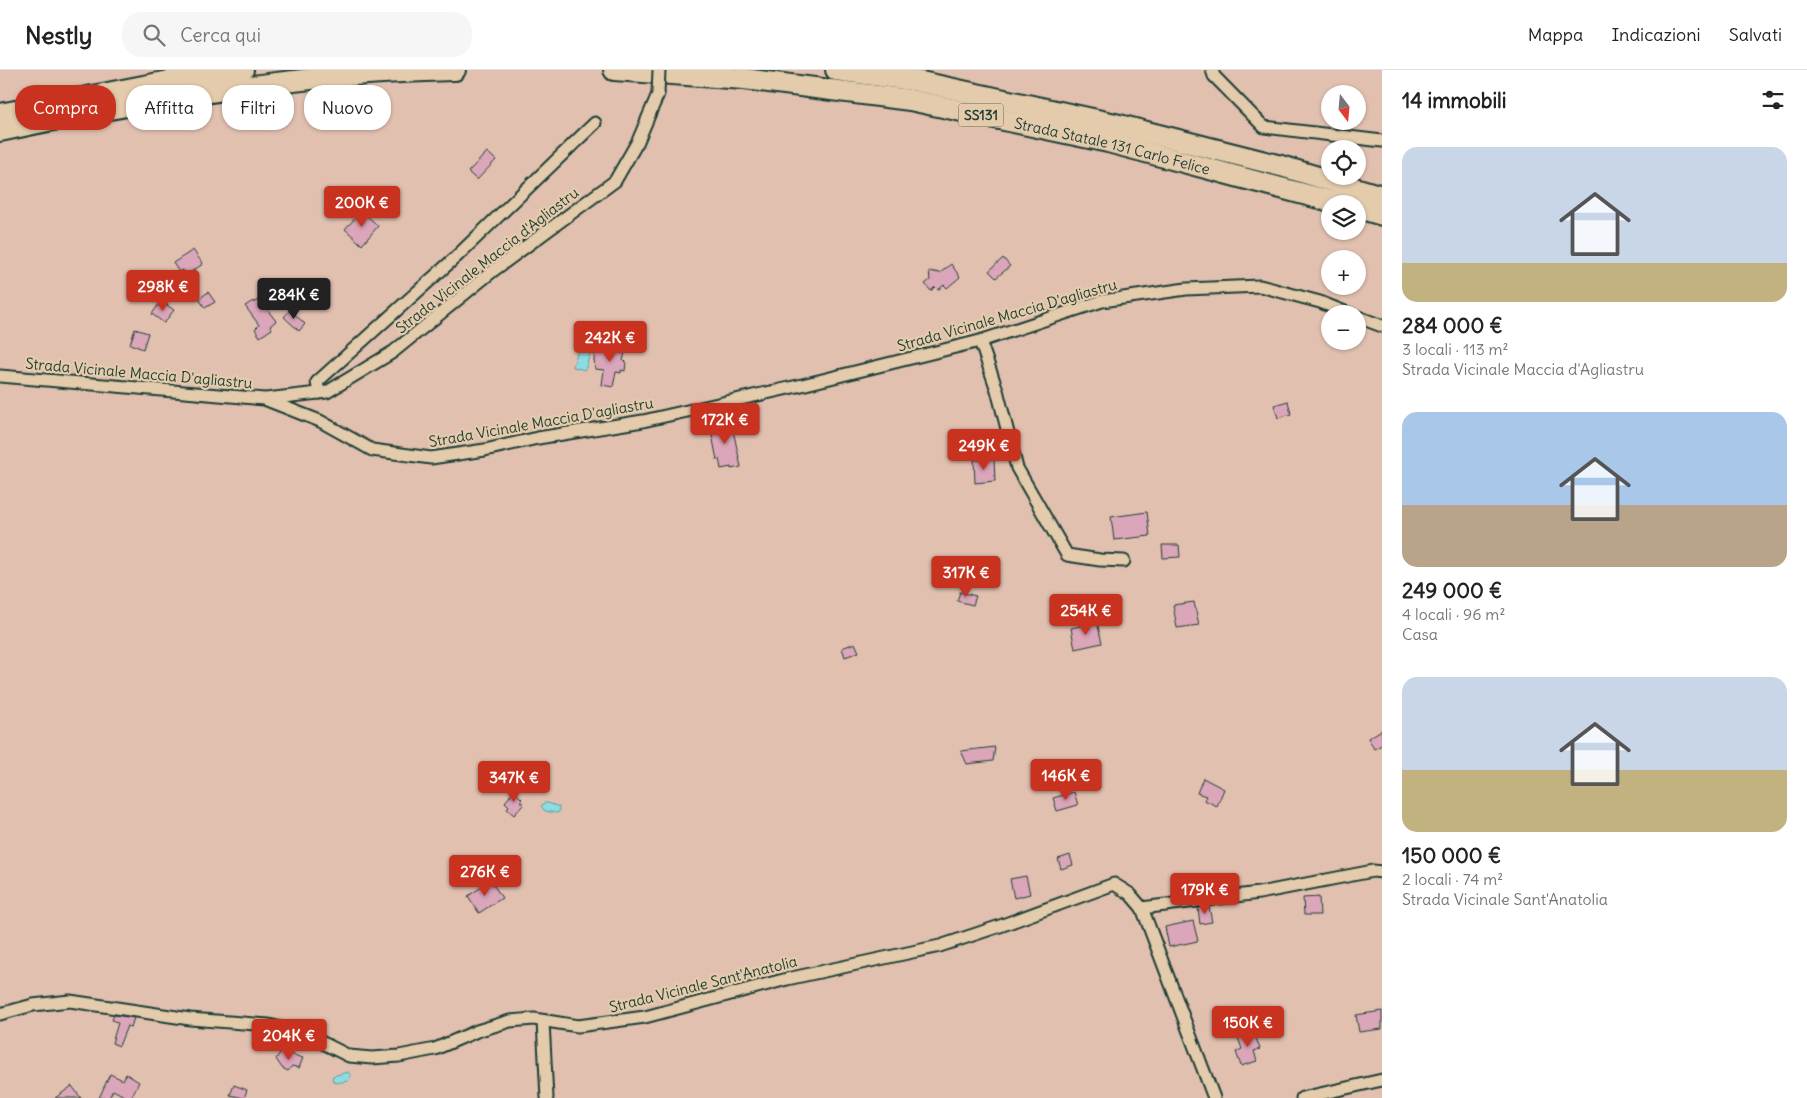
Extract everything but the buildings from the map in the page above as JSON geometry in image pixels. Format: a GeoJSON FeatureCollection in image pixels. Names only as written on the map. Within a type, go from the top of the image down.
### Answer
{"type":"FeatureCollection","features":[{"type":"Feature","properties":{"kind":"highway"},"geometry":{"type":"LineString","coordinates":[[0,114],[165,82],[243,70]]}},
{"type":"Feature","properties":{"kind":"highway"},"geometry":{"type":"LineString","coordinates":[[0,131],[174,97],[253,86],[368,74],[455,70]]}},
{"type":"Feature","properties":{"kind":"highway","name":"Strada Statale 131 Carlo Felice"},"geometry":{"type":"LineString","coordinates":[[614,70],[744,79],[910,100],[1108,142],[1321,199]]}},
{"type":"Feature","properties":{"kind":"highway","name":"Strada Statale 131 Carlo Felice"},"geometry":{"type":"LineString","coordinates":[[836,70],[912,80],[1111,123],[1280,166],[1382,196]]}},
{"type":"Feature","properties":{"kind":"highway"},"geometry":{"type":"LineString","coordinates":[[1366,210],[1382,215]]}},
{"type":"Feature","properties":{"kind":"street","name":"Strada Vicinale Maccia d'Agliastru"},"geometry":{"type":"LineString","coordinates":[[264,399],[327,392],[393,352],[494,270],[615,180],[638,141],[658,94],[659,70]]}},
{"type":"Feature","properties":{"kind":"street"},"geometry":{"type":"LineString","coordinates":[[1212,70],[1214,76],[1264,127],[1382,142]]}},
{"type":"Feature","properties":{"kind":"street"},"geometry":{"type":"LineString","coordinates":[[319,393],[316,382],[456,257],[595,123]]}},
{"type":"Feature","properties":{"kind":"street","name":"Strada Vicinale Maccia D'agliastru"},"geometry":{"type":"LineString","coordinates":[[0,376],[264,399],[320,421],[372,450],[431,458],[643,421],[802,386],[980,341],[1102,301],[1186,289],[1260,286],[1328,305]]}},
{"type":"Feature","properties":{"kind":"street"},"geometry":{"type":"LineString","coordinates":[[1366,320],[1382,326]]}},
{"type":"Feature","properties":{"kind":"street"},"geometry":{"type":"LineString","coordinates":[[980,341],[997,390],[1017,468],[1067,555],[1100,560],[1124,561]]}},
{"type":"Feature","properties":{"kind":"street"},"geometry":{"type":"LineString","coordinates":[[1142,908],[1260,893],[1373,871],[1382,872]]}},
{"type":"Feature","properties":{"kind":"street","name":"Strada Vicinale Sant'Anatolia"},"geometry":{"type":"LineString","coordinates":[[0,1014],[33,1005],[70,1001],[190,1018],[269,1025],[305,1034],[349,1056],[372,1058],[399,1056],[435,1049],[477,1031],[510,1021],[523,1019],[578,1026],[645,1016],[787,979],[940,946],[1114,884],[1130,894],[1142,908],[1214,1098]]}},
{"type":"Feature","properties":{"kind":"street"},"geometry":{"type":"LineString","coordinates":[[543,1021],[548,1098]]}},
{"type":"Feature","properties":{"kind":"street"},"geometry":{"type":"LineString","coordinates":[[1302,1098],[1382,1080]]}},
{"type":"Feature","properties":{"kind":"water"},"geometry":{"type":"Polygon","coordinates":[[[580,343],[592,347],[585,370],[573,367],[580,343]]]}},
{"type":"Feature","properties":{"kind":"water"},"geometry":{"type":"Polygon","coordinates":[[[544,803],[559,807],[559,812],[545,811],[541,806],[544,803]]]}},
{"type":"Feature","properties":{"kind":"water"},"geometry":{"type":"Polygon","coordinates":[[[348,1072],[351,1076],[348,1081],[336,1083],[332,1080],[333,1076],[348,1072]]]}}]}
